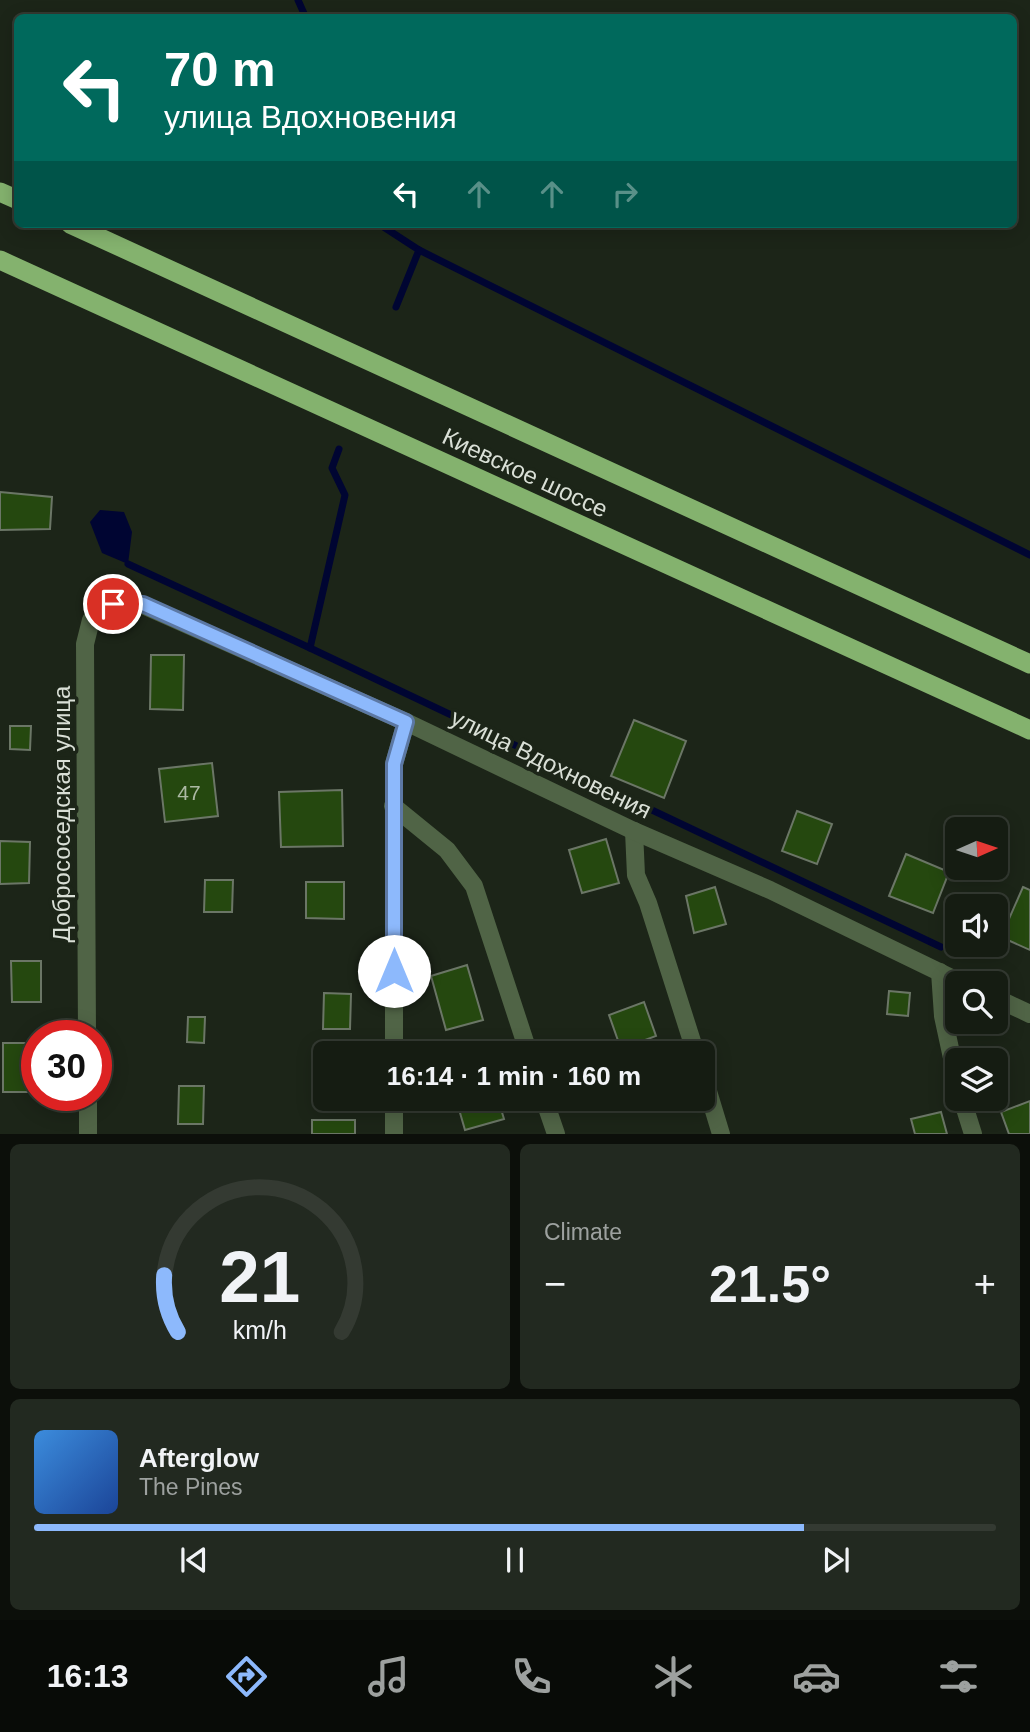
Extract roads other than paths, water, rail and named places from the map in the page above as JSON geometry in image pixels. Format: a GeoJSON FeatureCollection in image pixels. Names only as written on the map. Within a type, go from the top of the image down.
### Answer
{"type":"FeatureCollection","features":[{"type":"Feature","properties":{"kind":"highway","name":"Киевское шоссе"},"geometry":{"type":"LineString","coordinates":[[80,228],[1030,664]]}},
{"type":"Feature","properties":{"kind":"highway","name":"Киевское шоссе"},"geometry":{"type":"LineString","coordinates":[[0,260],[1030,730]]}},
{"type":"Feature","properties":{"kind":"street","name":"улица Вдохновения"},"geometry":{"type":"LineString","coordinates":[[113,604],[143,604],[406,722],[634,831],[770,890],[945,974]]}},
{"type":"Feature","properties":{"kind":"street","name":"Добрососедская улица"},"geometry":{"type":"LineString","coordinates":[[87,1020],[85,645],[92,620],[113,604]]}},
{"type":"Feature","properties":{"kind":"street"},"geometry":{"type":"LineString","coordinates":[[394,1041],[394,764],[406,722]]}},
{"type":"Feature","properties":{"kind":"street"},"geometry":{"type":"LineString","coordinates":[[393,806],[447,849],[474,886],[525,1041]]}},
{"type":"Feature","properties":{"kind":"street"},"geometry":{"type":"LineString","coordinates":[[634,831],[636,875],[648,903],[692,1041]]}},
{"type":"Feature","properties":{"kind":"street"},"geometry":{"type":"LineString","coordinates":[[940,972],[943,1016],[950,1048]]}},
{"type":"Feature","properties":{"kind":"street"},"geometry":{"type":"LineString","coordinates":[[1008,1004],[1030,1014]]}},
{"type":"Feature","properties":{"kind":"street"},"geometry":{"type":"LineString","coordinates":[[88,1111],[88,1133]]}},
{"type":"Feature","properties":{"kind":"street"},"geometry":{"type":"LineString","coordinates":[[394,1111],[394,1133]]}},
{"type":"Feature","properties":{"kind":"street"},"geometry":{"type":"LineString","coordinates":[[548,1111],[556,1133]]}},
{"type":"Feature","properties":{"kind":"street"},"geometry":{"type":"LineString","coordinates":[[714,1111],[721,1133]]}},
{"type":"Feature","properties":{"kind":"street"},"geometry":{"type":"LineString","coordinates":[[966,1111],[973,1133]]}},
{"type":"Feature","properties":{"kind":"water"},"geometry":{"type":"Polygon","coordinates":[[[100,510],[124,512],[132,532],[128,564],[102,553],[90,522],[100,510]]]}},
{"type":"Feature","properties":{"kind":"waterway"},"geometry":{"type":"LineString","coordinates":[[298,0],[304,14]]}},
{"type":"Feature","properties":{"kind":"waterway"},"geometry":{"type":"LineString","coordinates":[[385,228],[419,250],[396,307]]}},
{"type":"Feature","properties":{"kind":"waterway"},"geometry":{"type":"LineString","coordinates":[[419,250],[1030,555]]}},
{"type":"Feature","properties":{"kind":"waterway"},"geometry":{"type":"LineString","coordinates":[[339,449],[332,468],[345,495],[310,648],[941,947]]}},
{"type":"Feature","properties":{"kind":"waterway"},"geometry":{"type":"LineString","coordinates":[[128,564],[310,648]]}}]}
